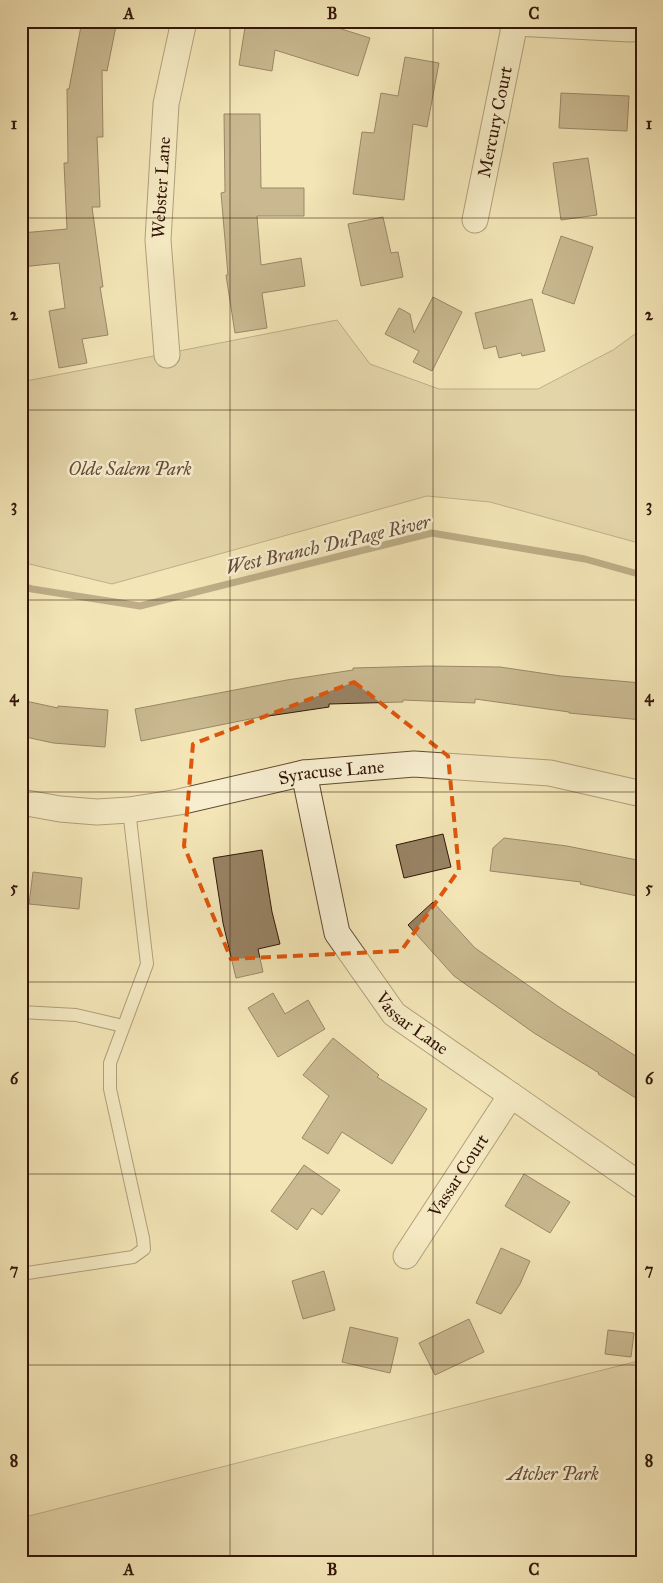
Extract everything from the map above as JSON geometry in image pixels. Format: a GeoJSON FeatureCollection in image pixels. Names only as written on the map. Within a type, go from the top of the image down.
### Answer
{"type":"FeatureCollection","features":[{"type":"Feature","properties":{"kind":"street","name":"Webster Lane"},"geometry":{"type":"LineString","coordinates":[[168,356],[158,240],[166,104],[184,21]]}},
{"type":"Feature","properties":{"kind":"street"},"geometry":{"type":"LineString","coordinates":[[512,22],[630,29],[642,28]]}},
{"type":"Feature","properties":{"kind":"street","name":"Mercury Court"},"geometry":{"type":"LineString","coordinates":[[475,220],[512,22]]}},
{"type":"Feature","properties":{"kind":"street","name":"Syracuse Lane"},"geometry":{"type":"LineString","coordinates":[[21,802],[60,809],[97,812],[129,810],[179,802],[304,773],[414,764],[550,773],[642,794]]}},
{"type":"Feature","properties":{"kind":"street","name":"Vassar Lane"},"geometry":{"type":"LineString","coordinates":[[304,773],[337,933],[394,1014],[642,1186]]}},
{"type":"Feature","properties":{"kind":"street","name":"Vassar Court"},"geometry":{"type":"LineString","coordinates":[[406,1256],[511,1095]]}},
{"type":"Feature","properties":{"kind":"lane"},"geometry":{"type":"LineString","coordinates":[[21,1274],[133,1258],[144,1249],[110,1088],[110,1063],[147,964],[129,810]]}},
{"type":"Feature","properties":{"kind":"lane"},"geometry":{"type":"LineString","coordinates":[[21,1012],[76,1015],[123,1026]]}},
{"type":"Feature","properties":{"kind":"highlighted area"},"geometry":{"type":"Polygon","coordinates":[[[354,682],[448,756],[459,870],[401,951],[231,959],[184,846],[193,744],[354,682]]]}},
{"type":"Feature","properties":{"kind":"green space","name":"Olde Salem Park"},"geometry":{"type":"Polygon","coordinates":[[[337,320],[370,364],[439,389],[538,389],[613,350],[642,329],[642,544],[490,502],[427,496],[112,584],[21,562],[21,382],[337,320]]]}},
{"type":"Feature","properties":{"kind":"green space","name":"Atcher Park"},"geometry":{"type":"Polygon","coordinates":[[[642,1360],[642,1562],[21,1562],[21,1518],[642,1360]]]}},
{"type":"Feature","properties":{"kind":"building"},"geometry":{"type":"Polygon","coordinates":[[[82,21],[117,21],[107,71],[102,70],[103,137],[97,137],[100,207],[92,207],[103,287],[100,287],[108,335],[82,339],[87,363],[59,368],[49,311],[65,308],[59,263],[21,267],[21,233],[67,229],[64,163],[68,163],[67,89],[69,89],[82,21]]]}},
{"type":"Feature","properties":{"kind":"building"},"geometry":{"type":"Polygon","coordinates":[[[246,21],[316,21],[370,38],[358,76],[275,50],[272,71],[239,65],[246,21]]]}},
{"type":"Feature","properties":{"kind":"building"},"geometry":{"type":"Polygon","coordinates":[[[405,57],[439,63],[427,127],[413,124],[404,200],[353,194],[362,132],[374,133],[381,93],[398,96],[405,57]]]}},
{"type":"Feature","properties":{"kind":"building"},"geometry":{"type":"Polygon","coordinates":[[[561,93],[629,96],[627,131],[559,128],[561,93]]]}},
{"type":"Feature","properties":{"kind":"building"},"geometry":{"type":"Polygon","coordinates":[[[224,114],[260,114],[261,188],[304,188],[304,216],[257,216],[261,265],[301,258],[305,286],[262,293],[267,328],[235,333],[226,275],[228,275],[221,193],[225,192],[224,114]]]}},
{"type":"Feature","properties":{"kind":"building"},"geometry":{"type":"Polygon","coordinates":[[[588,158],[597,215],[561,220],[553,163],[588,158]]]}},
{"type":"Feature","properties":{"kind":"building"},"geometry":{"type":"Polygon","coordinates":[[[383,217],[391,253],[398,252],[403,277],[361,286],[348,224],[383,217]]]}},
{"type":"Feature","properties":{"kind":"building"},"geometry":{"type":"Polygon","coordinates":[[[561,236],[593,247],[574,304],[542,293],[561,236]]]}},
{"type":"Feature","properties":{"kind":"building"},"geometry":{"type":"Polygon","coordinates":[[[433,297],[462,312],[432,371],[413,362],[419,351],[385,334],[399,308],[410,314],[414,333],[433,297]]]}},
{"type":"Feature","properties":{"kind":"building"},"geometry":{"type":"Polygon","coordinates":[[[532,299],[545,351],[522,356],[521,353],[499,358],[496,346],[484,349],[475,313],[532,299]]]}},
{"type":"Feature","properties":{"kind":"building"},"geometry":{"type":"Polygon","coordinates":[[[500,667],[561,676],[642,683],[642,720],[569,713],[475,699],[475,703],[403,700],[403,702],[329,704],[329,707],[255,718],[141,741],[135,709],[287,680],[353,670],[353,668],[500,667]]]}},
{"type":"Feature","properties":{"kind":"building"},"geometry":{"type":"Polygon","coordinates":[[[21,700],[58,708],[58,706],[108,710],[105,747],[53,743],[21,736],[21,700]]]}},
{"type":"Feature","properties":{"kind":"building"},"geometry":{"type":"Polygon","coordinates":[[[443,834],[451,867],[404,878],[396,845],[443,834]]]}},
{"type":"Feature","properties":{"kind":"building"},"geometry":{"type":"Polygon","coordinates":[[[504,838],[567,846],[642,861],[642,874],[637,896],[580,884],[581,882],[490,871],[493,848],[504,838]]]}},
{"type":"Feature","properties":{"kind":"building"},"geometry":{"type":"Polygon","coordinates":[[[262,850],[272,912],[280,944],[258,949],[263,972],[236,978],[223,923],[213,858],[262,850]]]}},
{"type":"Feature","properties":{"kind":"building"},"geometry":{"type":"Polygon","coordinates":[[[33,872],[82,878],[79,909],[29,904],[33,872]]]}},
{"type":"Feature","properties":{"kind":"building"},"geometry":{"type":"Polygon","coordinates":[[[433,902],[475,948],[559,1007],[642,1060],[642,1102],[534,1033],[454,976],[408,925],[433,902]]]}},
{"type":"Feature","properties":{"kind":"building"},"geometry":{"type":"Polygon","coordinates":[[[273,993],[285,1014],[308,1000],[325,1029],[278,1057],[248,1008],[273,993]]]}},
{"type":"Feature","properties":{"kind":"building"},"geometry":{"type":"Polygon","coordinates":[[[333,1038],[379,1075],[377,1077],[427,1109],[392,1164],[342,1132],[328,1154],[302,1138],[329,1096],[303,1075],[333,1038]]]}},
{"type":"Feature","properties":{"kind":"building"},"geometry":{"type":"Polygon","coordinates":[[[304,1165],[340,1190],[322,1215],[312,1208],[297,1230],[271,1211],[304,1165]]]}},
{"type":"Feature","properties":{"kind":"building"},"geometry":{"type":"Polygon","coordinates":[[[524,1174],[570,1202],[550,1233],[505,1206],[524,1174]]]}},
{"type":"Feature","properties":{"kind":"building"},"geometry":{"type":"Polygon","coordinates":[[[501,1248],[530,1261],[520,1284],[501,1314],[476,1303],[501,1248]]]}},
{"type":"Feature","properties":{"kind":"building"},"geometry":{"type":"Polygon","coordinates":[[[324,1271],[335,1310],[303,1319],[292,1281],[324,1271]]]}},
{"type":"Feature","properties":{"kind":"building"},"geometry":{"type":"Polygon","coordinates":[[[469,1319],[484,1352],[435,1375],[419,1343],[469,1319]]]}},
{"type":"Feature","properties":{"kind":"building"},"geometry":{"type":"Polygon","coordinates":[[[350,1327],[398,1338],[390,1373],[342,1362],[350,1327]]]}},
{"type":"Feature","properties":{"kind":"building"},"geometry":{"type":"Polygon","coordinates":[[[608,1330],[634,1333],[631,1357],[605,1354],[608,1330]]]}},
{"type":"Feature","properties":{"kind":"waterway","name":"West Branch DuPage River"},"geometry":{"type":"LineString","coordinates":[[21,586],[140,606],[432,533],[585,559],[642,575]]}}]}
